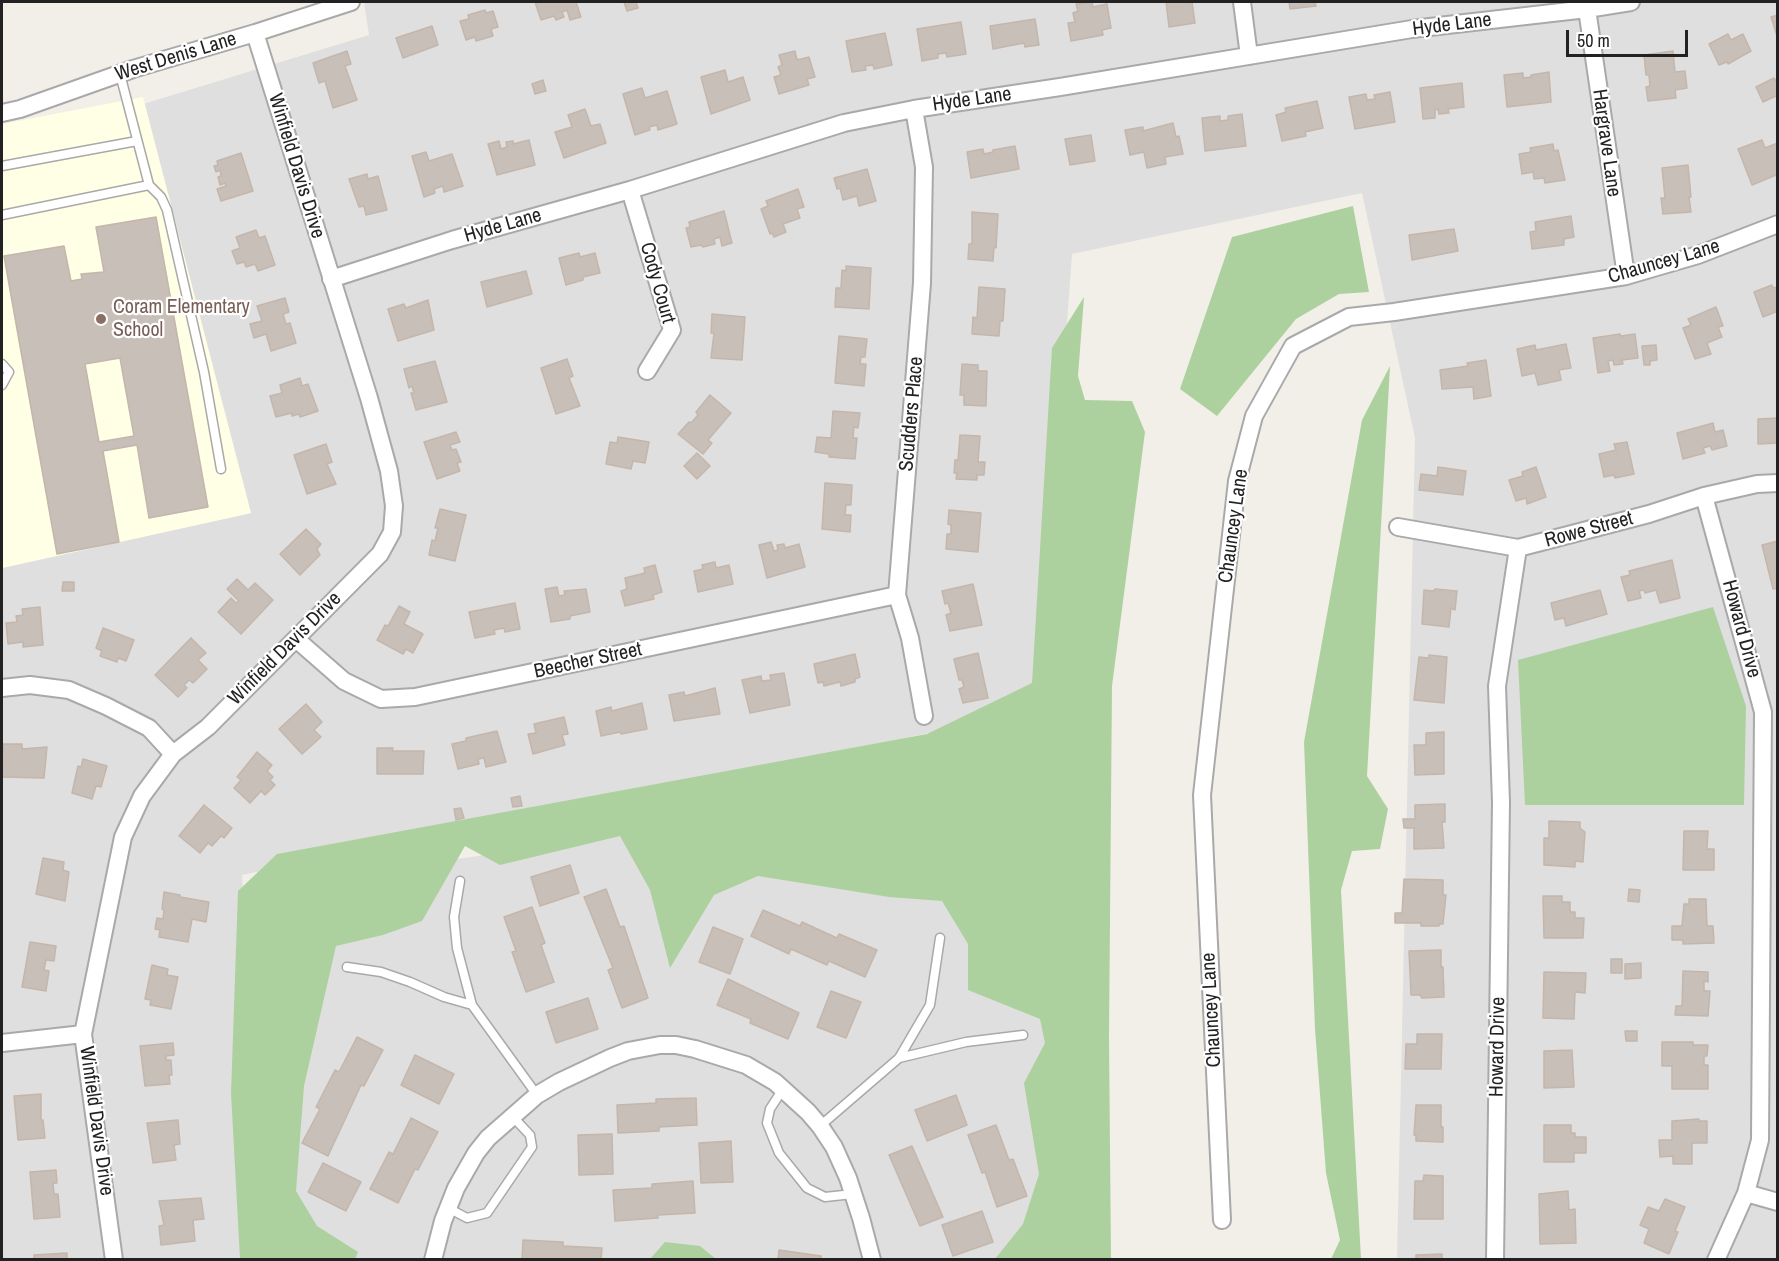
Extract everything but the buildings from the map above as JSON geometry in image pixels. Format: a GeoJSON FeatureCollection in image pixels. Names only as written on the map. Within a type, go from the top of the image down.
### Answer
{"type":"FeatureCollection","features":[{"type":"Feature","properties":{"kind":"street","name":"West Denis Lane"},"geometry":{"type":"LineString","coordinates":[[2,113],[20,110],[120,74],[351,2]]}},
{"type":"Feature","properties":{"kind":"street"},"geometry":{"type":"LineString","coordinates":[[1242,2],[1249,56]]}},
{"type":"Feature","properties":{"kind":"street","name":"Hyde Lane"},"geometry":{"type":"LineString","coordinates":[[331,279],[452,240],[630,190],[844,123],[914,109],[1412,29],[1631,2]]}},
{"type":"Feature","properties":{"kind":"street","name":"Hargrave Lane"},"geometry":{"type":"LineString","coordinates":[[1587,9],[1626,276]]}},
{"type":"Feature","properties":{"kind":"street","name":"Winfield Davis Drive"},"geometry":{"type":"LineString","coordinates":[[114,1260],[83,1034],[123,837],[142,796],[173,754],[208,727],[380,554],[392,532],[394,506],[389,471],[369,398],[255,33]]}},
{"type":"Feature","properties":{"kind":"street","name":"Scudders Place"},"geometry":{"type":"LineString","coordinates":[[914,109],[924,167],[922,283],[897,595],[910,638],[924,716]]}},
{"type":"Feature","properties":{"kind":"street","name":"Cody Court"},"geometry":{"type":"LineString","coordinates":[[630,190],[672,330],[647,371]]}},
{"type":"Feature","properties":{"kind":"street","name":"Chauncey Lane"},"geometry":{"type":"LineString","coordinates":[[1222,1220],[1202,795],[1237,482],[1254,416],[1293,346],[1349,316],[1394,312],[1626,276],[1698,255],[1778,224]]}},
{"type":"Feature","properties":{"kind":"street","name":"Rowe Street"},"geometry":{"type":"LineString","coordinates":[[1398,527],[1518,548],[1639,517],[1704,496],[1757,484],[1778,483]]}},
{"type":"Feature","properties":{"kind":"street","name":"Howard Drive"},"geometry":{"type":"LineString","coordinates":[[1704,496],[1763,712],[1762,1116],[1760,1140],[1746,1193],[1716,1260]]}},
{"type":"Feature","properties":{"kind":"street","name":"Howard Drive"},"geometry":{"type":"LineString","coordinates":[[1495,1260],[1501,802],[1497,686],[1518,548]]}},
{"type":"Feature","properties":{"kind":"street","name":"Beecher Street"},"geometry":{"type":"LineString","coordinates":[[296,639],[344,681],[381,699],[415,697],[897,595]]}},
{"type":"Feature","properties":{"kind":"street"},"geometry":{"type":"LineString","coordinates":[[2,688],[30,685],[69,690],[149,728],[173,754]]}},
{"type":"Feature","properties":{"kind":"street"},"geometry":{"type":"LineString","coordinates":[[2,1043],[83,1034]]}},
{"type":"Feature","properties":{"kind":"street"},"geometry":{"type":"LineString","coordinates":[[433,1260],[443,1221],[456,1188],[476,1153],[488,1138],[537,1095],[559,1082],[610,1058],[642,1048],[676,1045],[746,1065],[783,1088],[820,1126],[834,1147],[854,1194],[872,1260]]}},
{"type":"Feature","properties":{"kind":"street"},"geometry":{"type":"LineString","coordinates":[[1746,1193],[1778,1203]]}},
{"type":"Feature","properties":{"kind":"lane"},"geometry":{"type":"LineString","coordinates":[[120,74],[149,184],[161,197],[167,210],[204,372],[221,469]]}},
{"type":"Feature","properties":{"kind":"lane"},"geometry":{"type":"LineString","coordinates":[[2,166],[136,141]]}},
{"type":"Feature","properties":{"kind":"lane"},"geometry":{"type":"LineString","coordinates":[[2,215],[149,184]]}},
{"type":"Feature","properties":{"kind":"lane"},"geometry":{"type":"LineString","coordinates":[[2,364],[9,372],[2,385]]}},
{"type":"Feature","properties":{"kind":"lane"},"geometry":{"type":"LineString","coordinates":[[460,881],[454,917],[457,948],[472,1005],[537,1095]]}},
{"type":"Feature","properties":{"kind":"lane"},"geometry":{"type":"LineString","coordinates":[[820,1126],[899,1058],[930,1005],[940,938]]}},
{"type":"Feature","properties":{"kind":"lane"},"geometry":{"type":"LineString","coordinates":[[347,967],[381,972],[444,997],[472,1005]]}},
{"type":"Feature","properties":{"kind":"lane"},"geometry":{"type":"LineString","coordinates":[[899,1058],[966,1042],[1023,1035]]}},
{"type":"Feature","properties":{"kind":"lane"},"geometry":{"type":"LineString","coordinates":[[783,1088],[770,1109],[767,1123],[779,1153],[807,1188],[825,1197],[854,1194]]}},
{"type":"Feature","properties":{"kind":"lane"},"geometry":{"type":"LineString","coordinates":[[448,1208],[467,1218],[487,1213],[532,1147],[530,1135],[513,1117]]}},
{"type":"Feature","properties":{"kind":"shaded area"},"geometry":{"type":"Polygon","coordinates":[[[364,2],[1777,2],[1777,1259],[1397,1259],[1415,438],[1362,193],[1072,254],[1040,695],[934,732],[242,875],[262,1259],[2,1259],[2,568],[251,513],[140,105],[369,35],[364,2]]]}},
{"type":"Feature","properties":{"kind":"shaded area","name":"Coram Elementary School"},"geometry":{"type":"Polygon","coordinates":[[[143,97],[251,513],[2,568],[2,124],[143,97]]]}},
{"type":"Feature","properties":{"kind":"shaded area"},"geometry":{"type":"Polygon","coordinates":[[[1071,771],[1044,1259],[283,1259],[262,887],[1071,771]]]}},
{"type":"Feature","properties":{"kind":"green space"},"geometry":{"type":"Polygon","coordinates":[[[1353,206],[1369,292],[1339,294],[1296,319],[1217,416],[1180,389],[1232,237],[1353,206]]]}},
{"type":"Feature","properties":{"kind":"green space"},"geometry":{"type":"Polygon","coordinates":[[[1084,297],[1078,376],[1085,400],[1132,401],[1145,432],[1112,686],[1109,1037],[1111,1259],[995,1259],[1023,1224],[1039,1174],[1024,1083],[1045,1043],[1040,1019],[968,990],[968,944],[942,901],[889,897],[758,876],[714,895],[670,968],[650,890],[620,836],[500,865],[465,846],[422,921],[383,935],[336,946],[304,1086],[296,1191],[317,1226],[358,1252],[355,1259],[240,1259],[231,1093],[238,891],[277,854],[927,734],[1032,683],[1052,348],[1084,297]]]}},
{"type":"Feature","properties":{"kind":"green space"},"geometry":{"type":"Polygon","coordinates":[[[1390,366],[1367,776],[1388,809],[1380,849],[1352,851],[1341,890],[1361,1259],[1331,1259],[1340,1240],[1326,1173],[1315,1029],[1304,742],[1362,420],[1390,366]]]}},
{"type":"Feature","properties":{"kind":"green space"},"geometry":{"type":"Polygon","coordinates":[[[1713,607],[1746,706],[1744,805],[1525,805],[1518,660],[1713,607]]]}},
{"type":"Feature","properties":{"kind":"green space"},"geometry":{"type":"Polygon","coordinates":[[[665,1242],[700,1246],[716,1259],[650,1259],[665,1242]]]}},
{"type":"Feature","properties":{"kind":"place","name":"Coram Elementary School"},"geometry":{"type":"Point","coordinates":[101,319]}}]}
